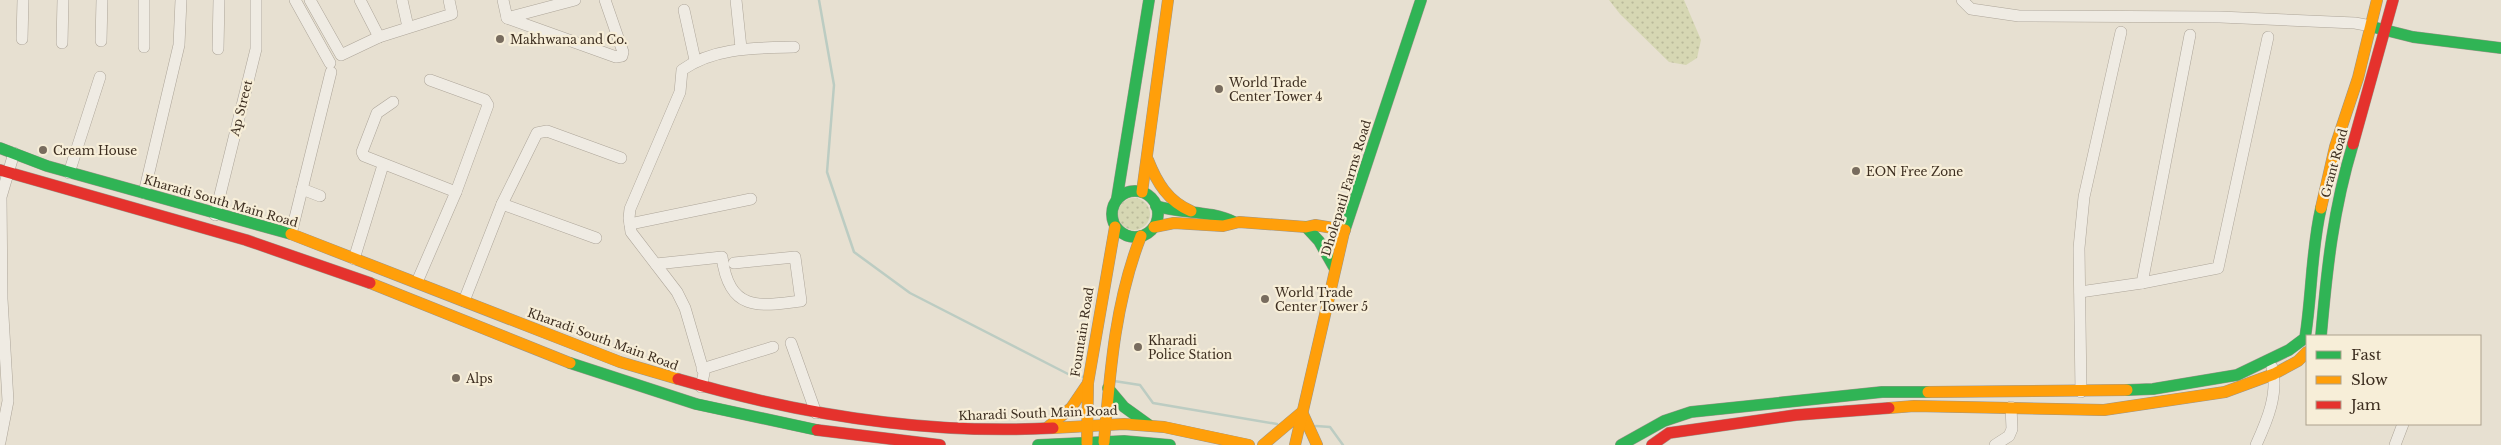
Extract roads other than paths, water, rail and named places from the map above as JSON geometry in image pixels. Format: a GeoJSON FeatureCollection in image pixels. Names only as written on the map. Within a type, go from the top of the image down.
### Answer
{"type":"FeatureCollection","features":[{"type":"Feature","properties":{"kind":"main road","name":"Fountain Road"},"geometry":{"type":"LineString","coordinates":[[1087,443],[1089,377],[1115,227],[1111,215],[1117,198],[1149,0]]}},
{"type":"Feature","properties":{"kind":"main road"},"geometry":{"type":"LineString","coordinates":[[1142,192],[1168,0]]}},
{"type":"Feature","properties":{"kind":"main road","name":"Dholepatil Farms Road"},"geometry":{"type":"LineString","coordinates":[[1295,445],[1344,234],[1421,0]]}},
{"type":"Feature","properties":{"kind":"main road","name":"Grant Road"},"geometry":{"type":"LineString","coordinates":[[2270,360],[2289,350],[2305,338],[2311,301],[2312,257],[2335,147],[2358,78],[2377,0]]}},
{"type":"Feature","properties":{"kind":"main road","name":"Grant Road"},"geometry":{"type":"LineString","coordinates":[[2321,335],[2330,241],[2343,177],[2386,31],[2393,0]]}},
{"type":"Feature","properties":{"kind":"main road"},"geometry":{"type":"LineString","coordinates":[[2371,26],[2423,38],[2501,48]]}},
{"type":"Feature","properties":{"kind":"main road","name":"Kharadi South Main Road"},"geometry":{"type":"LineString","coordinates":[[0,148],[70,173],[215,215],[291,234],[620,362],[701,387],[816,413],[895,425],[965,430],[1105,425],[1150,426],[1194,432],[1249,445]]}},
{"type":"Feature","properties":{"kind":"main road"},"geometry":{"type":"LineString","coordinates":[[1146,157],[1153,177],[1165,194],[1183,208],[1197,213]]}},
{"type":"Feature","properties":{"kind":"main road"},"geometry":{"type":"LineString","coordinates":[[4,171],[287,253],[427,304],[582,367],[697,405],[801,429],[887,443],[940,445]]}},
{"type":"Feature","properties":{"kind":"main road"},"geometry":{"type":"LineString","coordinates":[[1117,198],[1129,192],[1142,192],[1151,197],[1156,206],[1158,217],[1154,227]]}},
{"type":"Feature","properties":{"kind":"main road"},"geometry":{"type":"LineString","coordinates":[[1156,206],[1173,212],[1220,215],[1234,222],[1309,230],[1315,225],[1344,234]]}},
{"type":"Feature","properties":{"kind":"main road"},"geometry":{"type":"LineString","coordinates":[[1104,442],[1113,342],[1131,261],[1141,236],[1154,227],[1174,223],[1223,226],[1234,222]]}},
{"type":"Feature","properties":{"kind":"main road"},"geometry":{"type":"LineString","coordinates":[[1115,227],[1125,235],[1141,236]]}},
{"type":"Feature","properties":{"kind":"main road"},"geometry":{"type":"LineString","coordinates":[[1309,230],[1335,269]]}},
{"type":"Feature","properties":{"kind":"main road"},"geometry":{"type":"LineString","coordinates":[[1652,445],[1669,433],[1796,415],[1924,405],[2104,410],[2225,392],[2274,374],[2298,361],[2306,353]]}},
{"type":"Feature","properties":{"kind":"main road"},"geometry":{"type":"LineString","coordinates":[[1621,445],[1664,421],[1691,412],[1919,391],[2081,392],[2153,389],[2237,375],[2270,360]]}},
{"type":"Feature","properties":{"kind":"main road"},"geometry":{"type":"LineString","coordinates":[[1048,427],[1071,408],[1089,377]]}},
{"type":"Feature","properties":{"kind":"main road"},"geometry":{"type":"LineString","coordinates":[[1108,385],[1124,407],[1150,426]]}},
{"type":"Feature","properties":{"kind":"main road"},"geometry":{"type":"LineString","coordinates":[[1850,396],[1852,411]]}},
{"type":"Feature","properties":{"kind":"main road"},"geometry":{"type":"LineString","coordinates":[[1263,445],[1302,412],[1317,445]]}},
{"type":"Feature","properties":{"kind":"main road"},"geometry":{"type":"LineString","coordinates":[[887,443],[895,425]]}},
{"type":"Feature","properties":{"kind":"main road"},"geometry":{"type":"LineString","coordinates":[[907,444],[914,426]]}},
{"type":"Feature","properties":{"kind":"main road"},"geometry":{"type":"LineString","coordinates":[[1038,445],[1124,441],[1170,445]]}},
{"type":"Feature","properties":{"kind":"street"},"geometry":{"type":"LineString","coordinates":[[22,39],[23,0]]}},
{"type":"Feature","properties":{"kind":"street"},"geometry":{"type":"LineString","coordinates":[[62,43],[63,0]]}},
{"type":"Feature","properties":{"kind":"street"},"geometry":{"type":"LineString","coordinates":[[101,41],[102,0]]}},
{"type":"Feature","properties":{"kind":"street"},"geometry":{"type":"LineString","coordinates":[[144,0],[144,47]]}},
{"type":"Feature","properties":{"kind":"street"},"geometry":{"type":"LineString","coordinates":[[144,193],[180,45],[181,0]]}},
{"type":"Feature","properties":{"kind":"street"},"geometry":{"type":"LineString","coordinates":[[218,49],[219,0]]}},
{"type":"Feature","properties":{"kind":"street","name":"Ap Street"},"geometry":{"type":"LineString","coordinates":[[215,215],[256,49],[256,0]]}},
{"type":"Feature","properties":{"kind":"street"},"geometry":{"type":"LineString","coordinates":[[291,234],[331,67],[295,0]]}},
{"type":"Feature","properties":{"kind":"street"},"geometry":{"type":"LineString","coordinates":[[360,0],[379,38]]}},
{"type":"Feature","properties":{"kind":"street"},"geometry":{"type":"LineString","coordinates":[[402,0],[408,26]]}},
{"type":"Feature","properties":{"kind":"street"},"geometry":{"type":"LineString","coordinates":[[315,1],[341,55],[408,26],[452,14],[449,0]]}},
{"type":"Feature","properties":{"kind":"street"},"geometry":{"type":"LineString","coordinates":[[503,0],[507,18]]}},
{"type":"Feature","properties":{"kind":"street"},"geometry":{"type":"LineString","coordinates":[[507,18],[575,0]]}},
{"type":"Feature","properties":{"kind":"street"},"geometry":{"type":"LineString","coordinates":[[507,18],[616,57],[622,56],[623,52],[605,0]]}},
{"type":"Feature","properties":{"kind":"street"},"geometry":{"type":"LineString","coordinates":[[736,0],[741,48]]}},
{"type":"Feature","properties":{"kind":"street"},"geometry":{"type":"LineString","coordinates":[[1962,0],[1971,10],[2019,16],[2220,17],[2355,23],[2371,26]]}},
{"type":"Feature","properties":{"kind":"street"},"geometry":{"type":"LineString","coordinates":[[684,10],[695,60]]}},
{"type":"Feature","properties":{"kind":"street"},"geometry":{"type":"LineString","coordinates":[[2081,392],[2079,248],[2084,196],[2121,32]]}},
{"type":"Feature","properties":{"kind":"street"},"geometry":{"type":"LineString","coordinates":[[2142,283],[2190,35]]}},
{"type":"Feature","properties":{"kind":"street"},"geometry":{"type":"LineString","coordinates":[[2080,292],[2142,283],[2218,268],[2268,37]]}},
{"type":"Feature","properties":{"kind":"street"},"geometry":{"type":"LineString","coordinates":[[701,387],[702,368],[685,308],[677,292],[631,232],[630,209],[680,92],[682,70],[695,60],[741,48],[794,47]]}},
{"type":"Feature","properties":{"kind":"street"},"geometry":{"type":"LineString","coordinates":[[70,173],[100,77]]}},
{"type":"Feature","properties":{"kind":"street"},"geometry":{"type":"LineString","coordinates":[[418,282],[456,192],[488,105],[485,100],[430,80]]}},
{"type":"Feature","properties":{"kind":"street"},"geometry":{"type":"LineString","coordinates":[[393,102],[377,113],[362,152],[366,158],[456,192]]}},
{"type":"Feature","properties":{"kind":"street"},"geometry":{"type":"LineString","coordinates":[[464,301],[502,204],[531,140],[542,130],[621,158]]}},
{"type":"Feature","properties":{"kind":"street"},"geometry":{"type":"LineString","coordinates":[[0,442],[8,401],[2,300],[1,195],[4,171],[14,153]]}},
{"type":"Feature","properties":{"kind":"street"},"geometry":{"type":"LineString","coordinates":[[354,259],[383,165]]}},
{"type":"Feature","properties":{"kind":"street"},"geometry":{"type":"LineString","coordinates":[[302,189],[320,196]]}},
{"type":"Feature","properties":{"kind":"street"},"geometry":{"type":"LineString","coordinates":[[630,224],[751,199]]}},
{"type":"Feature","properties":{"kind":"street"},"geometry":{"type":"LineString","coordinates":[[502,204],[596,238]]}},
{"type":"Feature","properties":{"kind":"street"},"geometry":{"type":"LineString","coordinates":[[656,264],[722,257],[728,283],[736,294],[744,300],[763,306],[801,301],[795,257],[734,263]]}},
{"type":"Feature","properties":{"kind":"street"},"geometry":{"type":"LineString","coordinates":[[791,343],[816,413]]}},
{"type":"Feature","properties":{"kind":"street"},"geometry":{"type":"LineString","coordinates":[[702,368],[772,347]]}},
{"type":"Feature","properties":{"kind":"street"},"geometry":{"type":"LineString","coordinates":[[2256,445],[2269,416],[2274,374],[2270,360]]}},
{"type":"Feature","properties":{"kind":"street"},"geometry":{"type":"LineString","coordinates":[[1995,445],[2010,436],[2012,429],[2011,407]]}},
{"type":"Feature","properties":{"kind":"street"},"geometry":{"type":"LineString","coordinates":[[2395,445],[2403,425]]}},
{"type":"Feature","properties":{"kind":"waterway"},"geometry":{"type":"LineString","coordinates":[[819,0],[834,85],[827,172],[854,252],[910,293],[1070,375],[1084,377]]}},
{"type":"Feature","properties":{"kind":"waterway"},"geometry":{"type":"LineString","coordinates":[[1114,381],[1140,385],[1153,403],[1277,424]]}},
{"type":"Feature","properties":{"kind":"waterway"},"geometry":{"type":"LineString","coordinates":[[1316,426],[1330,427],[1343,445]]}},
{"type":"Feature","properties":{"kind":"place","name":"Makhwana and Co."},"geometry":{"type":"Point","coordinates":[500,39]}},
{"type":"Feature","properties":{"kind":"place","name":"World Trade Center Tower 4"},"geometry":{"type":"Point","coordinates":[1219,89]}},
{"type":"Feature","properties":{"kind":"place","name":"Cream House"},"geometry":{"type":"Point","coordinates":[43,150]}},
{"type":"Feature","properties":{"kind":"place","name":"EON Free Zone"},"geometry":{"type":"Point","coordinates":[1856,171]}},
{"type":"Feature","properties":{"kind":"place","name":"World Trade Center Tower 5"},"geometry":{"type":"Point","coordinates":[1265,299]}},
{"type":"Feature","properties":{"kind":"place","name":"Kharadi Police Station"},"geometry":{"type":"Point","coordinates":[1138,347]}},
{"type":"Feature","properties":{"kind":"place","name":"Alps"},"geometry":{"type":"Point","coordinates":[456,378]}}]}
